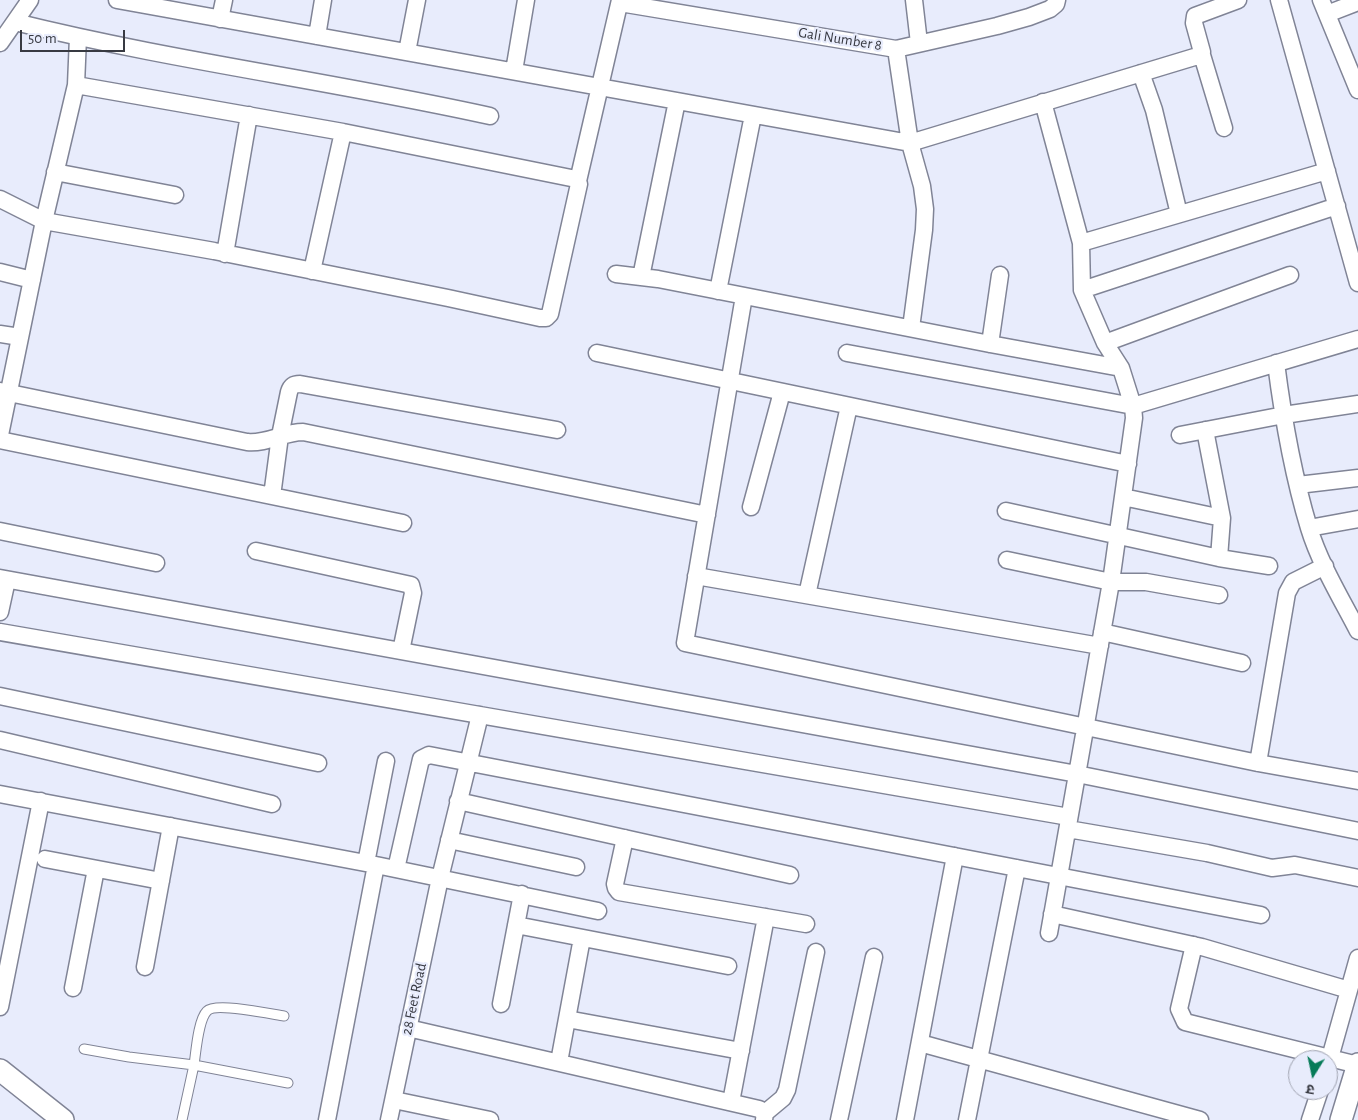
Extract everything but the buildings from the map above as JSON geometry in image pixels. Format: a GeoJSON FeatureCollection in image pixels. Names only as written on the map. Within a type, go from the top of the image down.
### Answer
{"type":"FeatureCollection","features":[{"type":"Feature","properties":{"kind":"street"},"geometry":{"type":"LineString","coordinates":[[0,43],[30,0]]}},
{"type":"Feature","properties":{"kind":"street"},"geometry":{"type":"LineString","coordinates":[[116,0],[910,143],[1202,55]]}},
{"type":"Feature","properties":{"kind":"street"},"geometry":{"type":"LineString","coordinates":[[220,19],[224,0]]}},
{"type":"Feature","properties":{"kind":"street"},"geometry":{"type":"LineString","coordinates":[[317,36],[323,0]]}},
{"type":"Feature","properties":{"kind":"street"},"geometry":{"type":"LineString","coordinates":[[407,52],[417,0]]}},
{"type":"Feature","properties":{"kind":"street"},"geometry":{"type":"LineString","coordinates":[[514,71],[526,0]]}},
{"type":"Feature","properties":{"kind":"street"},"geometry":{"type":"LineString","coordinates":[[914,0],[919,43]]}},
{"type":"Feature","properties":{"kind":"street"},"geometry":{"type":"LineString","coordinates":[[1224,128],[1194,23],[1195,16],[1238,0]]}},
{"type":"Feature","properties":{"kind":"street"},"geometry":{"type":"LineString","coordinates":[[1279,0],[1358,283]]}},
{"type":"Feature","properties":{"kind":"street"},"geometry":{"type":"LineString","coordinates":[[0,199],[44,221],[225,254],[546,318],[553,309],[578,181],[620,1]]}},
{"type":"Feature","properties":{"kind":"street","name":"Gali Number 8"},"geometry":{"type":"LineString","coordinates":[[620,1],[896,49],[1005,24],[1050,9],[1056,2]]}},
{"type":"Feature","properties":{"kind":"street"},"geometry":{"type":"LineString","coordinates":[[1358,2],[1324,7],[1358,90]]}},
{"type":"Feature","properties":{"kind":"street"},"geometry":{"type":"LineString","coordinates":[[15,22],[78,37],[490,116]]}},
{"type":"Feature","properties":{"kind":"street"},"geometry":{"type":"LineString","coordinates":[[0,435],[4,392],[20,338],[44,221],[76,85],[78,37]]}},
{"type":"Feature","properties":{"kind":"street"},"geometry":{"type":"LineString","coordinates":[[896,49],[910,143],[922,186],[925,209],[924,230],[910,328]]}},
{"type":"Feature","properties":{"kind":"street"},"geometry":{"type":"LineString","coordinates":[[1141,73],[1154,110],[1179,214]]}},
{"type":"Feature","properties":{"kind":"street"},"geometry":{"type":"LineString","coordinates":[[76,85],[343,132],[573,178],[578,181]]}},
{"type":"Feature","properties":{"kind":"street"},"geometry":{"type":"LineString","coordinates":[[641,277],[677,101]]}},
{"type":"Feature","properties":{"kind":"street"},"geometry":{"type":"LineString","coordinates":[[1043,102],[1080,243],[1082,290],[1105,343],[1121,368],[1133,406],[1133,430],[1111,582],[1049,933]]}},
{"type":"Feature","properties":{"kind":"street"},"geometry":{"type":"LineString","coordinates":[[718,291],[753,114]]}},
{"type":"Feature","properties":{"kind":"street"},"geometry":{"type":"LineString","coordinates":[[225,254],[249,116]]}},
{"type":"Feature","properties":{"kind":"street"},"geometry":{"type":"LineString","coordinates":[[312,271],[343,132]]}},
{"type":"Feature","properties":{"kind":"street"},"geometry":{"type":"LineString","coordinates":[[1080,243],[1327,171]]}},
{"type":"Feature","properties":{"kind":"street"},"geometry":{"type":"LineString","coordinates":[[55,172],[175,195]]}},
{"type":"Feature","properties":{"kind":"street"},"geometry":{"type":"LineString","coordinates":[[1082,290],[1337,206]]}},
{"type":"Feature","properties":{"kind":"street"},"geometry":{"type":"LineString","coordinates":[[0,272],[32,280]]}},
{"type":"Feature","properties":{"kind":"street"},"geometry":{"type":"LineString","coordinates":[[616,274],[718,291],[1121,368]]}},
{"type":"Feature","properties":{"kind":"street"},"geometry":{"type":"LineString","coordinates":[[990,344],[1000,275]]}},
{"type":"Feature","properties":{"kind":"street"},"geometry":{"type":"LineString","coordinates":[[1105,343],[1290,275]]}},
{"type":"Feature","properties":{"kind":"street"},"geometry":{"type":"LineString","coordinates":[[744,296],[685,644],[1258,763],[1358,781]]}},
{"type":"Feature","properties":{"kind":"street"},"geometry":{"type":"LineString","coordinates":[[0,334],[20,338]]}},
{"type":"Feature","properties":{"kind":"street"},"geometry":{"type":"LineString","coordinates":[[847,353],[1133,406],[1358,339]]}},
{"type":"Feature","properties":{"kind":"street"},"geometry":{"type":"LineString","coordinates":[[597,353],[1128,464]]}},
{"type":"Feature","properties":{"kind":"street"},"geometry":{"type":"LineString","coordinates":[[1276,364],[1298,485],[1309,528],[1325,566],[1358,631]]}},
{"type":"Feature","properties":{"kind":"street"},"geometry":{"type":"LineString","coordinates":[[272,496],[280,436],[290,387],[294,384],[556,430]]}},
{"type":"Feature","properties":{"kind":"street"},"geometry":{"type":"LineString","coordinates":[[4,392],[247,442],[261,442],[303,432],[707,515]]}},
{"type":"Feature","properties":{"kind":"street"},"geometry":{"type":"LineString","coordinates":[[751,507],[782,392]]}},
{"type":"Feature","properties":{"kind":"street"},"geometry":{"type":"LineString","coordinates":[[1180,434],[1358,404]]}},
{"type":"Feature","properties":{"kind":"street"},"geometry":{"type":"LineString","coordinates":[[807,595],[849,406]]}},
{"type":"Feature","properties":{"kind":"street"},"geometry":{"type":"LineString","coordinates":[[1205,430],[1222,518],[1219,558]]}},
{"type":"Feature","properties":{"kind":"street"},"geometry":{"type":"LineString","coordinates":[[0,440],[403,523]]}},
{"type":"Feature","properties":{"kind":"street"},"geometry":{"type":"LineString","coordinates":[[1298,485],[1358,478]]}},
{"type":"Feature","properties":{"kind":"street"},"geometry":{"type":"LineString","coordinates":[[1123,497],[1222,518]]}},
{"type":"Feature","properties":{"kind":"street"},"geometry":{"type":"LineString","coordinates":[[1006,511],[1219,558],[1269,566]]}},
{"type":"Feature","properties":{"kind":"street"},"geometry":{"type":"LineString","coordinates":[[1309,528],[1358,520]]}},
{"type":"Feature","properties":{"kind":"street"},"geometry":{"type":"LineString","coordinates":[[0,531],[156,563]]}},
{"type":"Feature","properties":{"kind":"street"},"geometry":{"type":"LineString","coordinates":[[256,551],[412,585],[413,593],[401,651]]}},
{"type":"Feature","properties":{"kind":"street"},"geometry":{"type":"LineString","coordinates":[[1007,560],[1111,582],[1146,582],[1219,595]]}},
{"type":"Feature","properties":{"kind":"street"},"geometry":{"type":"LineString","coordinates":[[1258,763],[1287,593],[1293,582],[1325,566]]}},
{"type":"Feature","properties":{"kind":"street"},"geometry":{"type":"LineString","coordinates":[[696,576],[807,595],[1101,639],[1242,664]]}},
{"type":"Feature","properties":{"kind":"street"},"geometry":{"type":"LineString","coordinates":[[0,612],[3,579],[1077,774],[1358,831]]}},
{"type":"Feature","properties":{"kind":"street"},"geometry":{"type":"LineString","coordinates":[[0,632],[480,715],[1069,823],[1272,868],[1295,865],[1358,878]]}},
{"type":"Feature","properties":{"kind":"street"},"geometry":{"type":"LineString","coordinates":[[0,696],[318,762]]}},
{"type":"Feature","properties":{"kind":"street","name":"28 Feet Road"},"geometry":{"type":"LineString","coordinates":[[389,1120],[440,878],[480,715]]}},
{"type":"Feature","properties":{"kind":"street"},"geometry":{"type":"LineString","coordinates":[[0,740],[272,804]]}},
{"type":"Feature","properties":{"kind":"street"},"geometry":{"type":"LineString","coordinates":[[396,869],[422,759],[429,755],[1261,915]]}},
{"type":"Feature","properties":{"kind":"street"},"geometry":{"type":"LineString","coordinates":[[327,1120],[371,864],[386,761]]}},
{"type":"Feature","properties":{"kind":"street"},"geometry":{"type":"LineString","coordinates":[[0,794],[371,864],[598,911]]}},
{"type":"Feature","properties":{"kind":"street"},"geometry":{"type":"LineString","coordinates":[[0,1007],[41,801]]}},
{"type":"Feature","properties":{"kind":"street"},"geometry":{"type":"LineString","coordinates":[[458,801],[790,875]]}},
{"type":"Feature","properties":{"kind":"street"},"geometry":{"type":"LineString","coordinates":[[145,967],[171,826]]}},
{"type":"Feature","properties":{"kind":"street"},"geometry":{"type":"LineString","coordinates":[[625,838],[616,877],[616,888],[620,892],[806,924]]}},
{"type":"Feature","properties":{"kind":"street"},"geometry":{"type":"LineString","coordinates":[[449,840],[576,867]]}},
{"type":"Feature","properties":{"kind":"street"},"geometry":{"type":"LineString","coordinates":[[905,1120],[955,856]]}},
{"type":"Feature","properties":{"kind":"street"},"geometry":{"type":"LineString","coordinates":[[46,860],[161,881]]}},
{"type":"Feature","properties":{"kind":"street"},"geometry":{"type":"LineString","coordinates":[[967,1120],[1017,868]]}},
{"type":"Feature","properties":{"kind":"street"},"geometry":{"type":"LineString","coordinates":[[73,988],[96,869]]}},
{"type":"Feature","properties":{"kind":"street"},"geometry":{"type":"LineString","coordinates":[[501,1004],[522,894]]}},
{"type":"Feature","properties":{"kind":"street"},"geometry":{"type":"LineString","coordinates":[[1052,914],[1194,945],[1349,990]]}},
{"type":"Feature","properties":{"kind":"street"},"geometry":{"type":"LineString","coordinates":[[731,1102],[766,917]]}},
{"type":"Feature","properties":{"kind":"street"},"geometry":{"type":"LineString","coordinates":[[516,925],[728,966]]}},
{"type":"Feature","properties":{"kind":"street"},"geometry":{"type":"LineString","coordinates":[[559,1062],[582,938]]}},
{"type":"Feature","properties":{"kind":"street"},"geometry":{"type":"LineString","coordinates":[[1194,945],[1178,1010],[1185,1022],[1343,1062]]}},
{"type":"Feature","properties":{"kind":"street"},"geometry":{"type":"LineString","coordinates":[[408,1028],[731,1102],[759,1109],[765,1116],[783,1098],[787,1090],[816,952]]}},
{"type":"Feature","properties":{"kind":"street"},"geometry":{"type":"LineString","coordinates":[[840,1120],[874,958]]}},
{"type":"Feature","properties":{"kind":"street"},"geometry":{"type":"LineString","coordinates":[[1341,1120],[1343,1062],[1349,990],[1358,958]]}},
{"type":"Feature","properties":{"kind":"street"},"geometry":{"type":"LineString","coordinates":[[567,1019],[741,1051]]}},
{"type":"Feature","properties":{"kind":"street"},"geometry":{"type":"LineString","coordinates":[[920,1044],[1200,1120]]}},
{"type":"Feature","properties":{"kind":"street"},"geometry":{"type":"LineString","coordinates":[[0,1070],[63,1120]]}},
{"type":"Feature","properties":{"kind":"street"},"geometry":{"type":"LineString","coordinates":[[394,1100],[490,1120]]}},
{"type":"Feature","properties":{"kind":"street"},"geometry":{"type":"LineString","coordinates":[[1310,1120],[1317,1100]]}},
{"type":"Feature","properties":{"kind":"lane"},"geometry":{"type":"LineString","coordinates":[[182,1120],[202,1022],[206,1012],[211,1008],[224,1008],[284,1016]]}},
{"type":"Feature","properties":{"kind":"lane"},"geometry":{"type":"LineString","coordinates":[[84,1048],[130,1057],[194,1065],[288,1083]]}}]}
